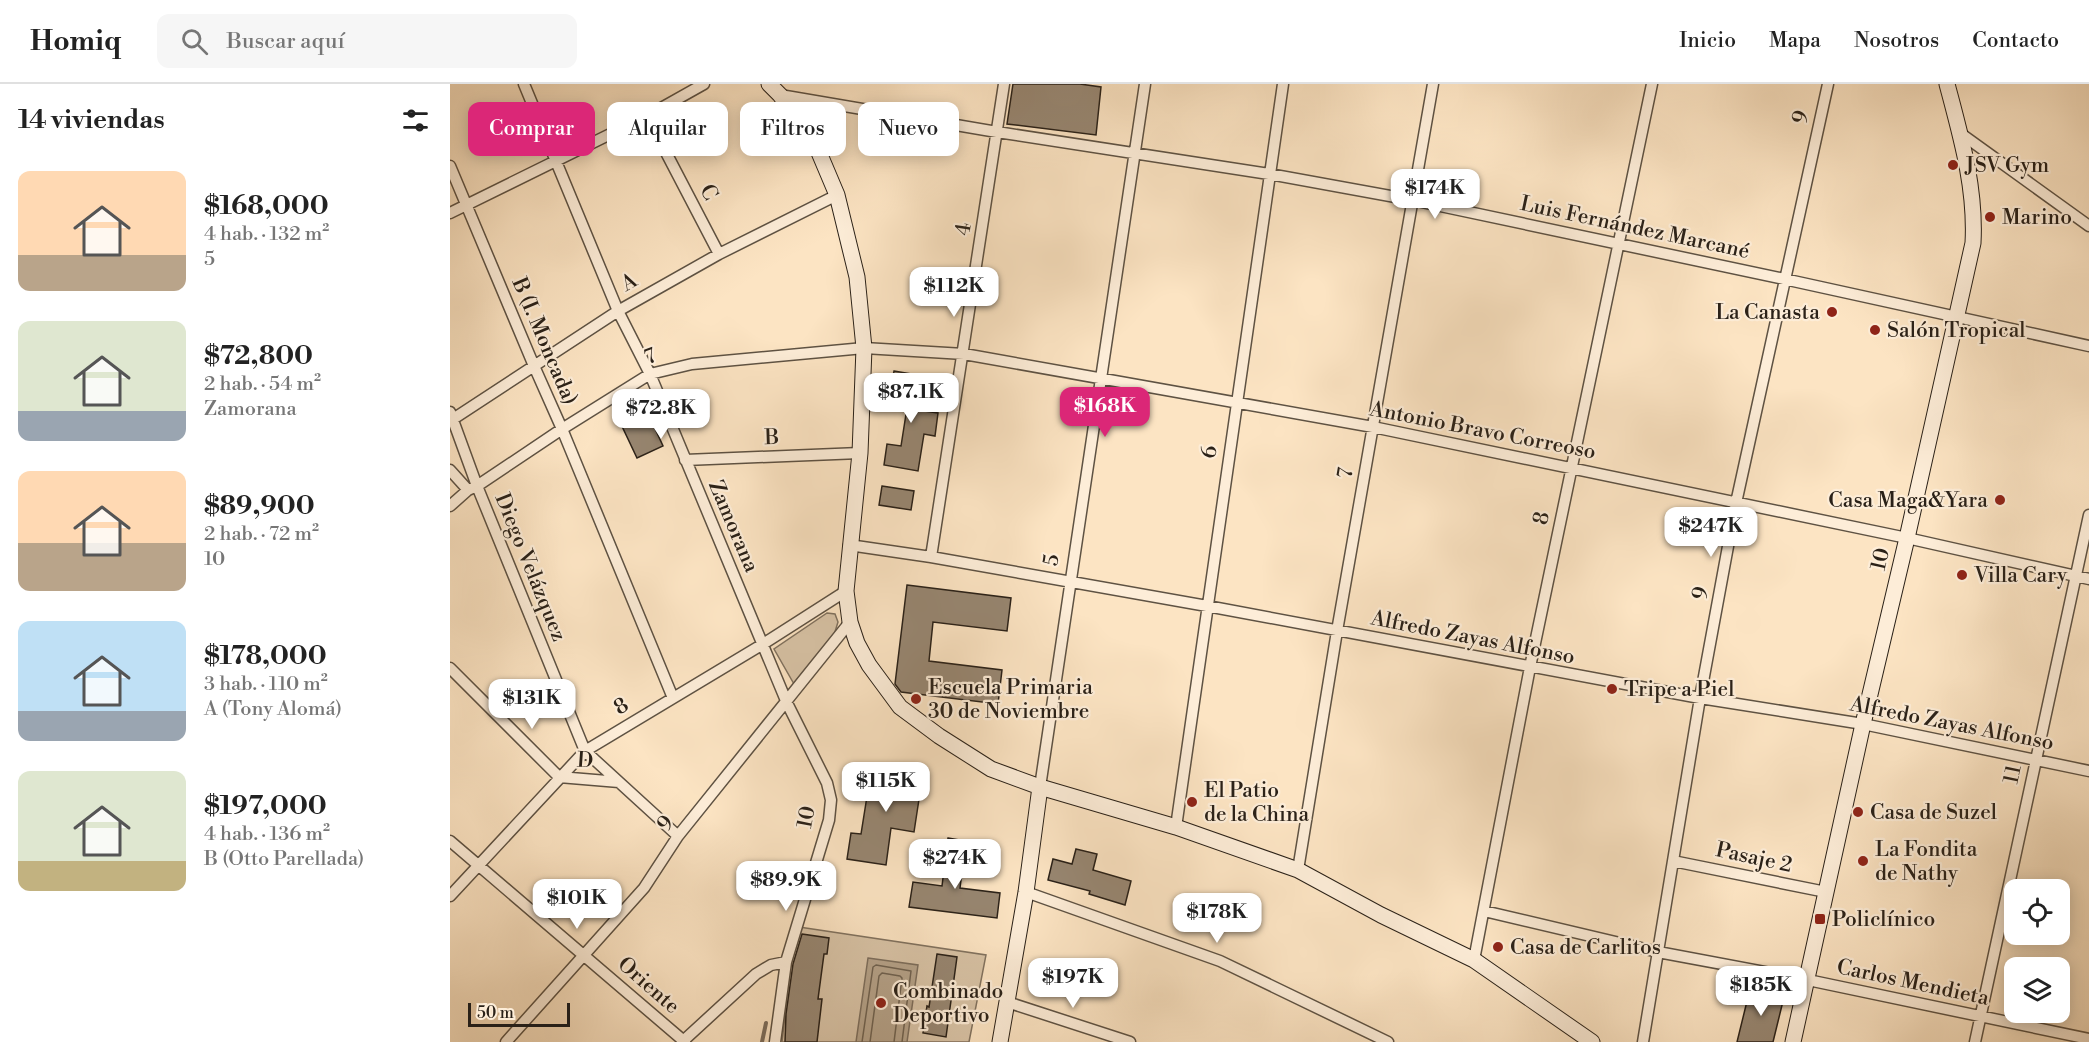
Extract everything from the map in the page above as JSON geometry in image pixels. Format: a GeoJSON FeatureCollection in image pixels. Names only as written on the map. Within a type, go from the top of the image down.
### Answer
{"type":"FeatureCollection","features":[{"type":"Feature","properties":{"kind":"main road","name":"10"},"geometry":{"type":"LineString","coordinates":[[1793,1042],[1973,243],[1973,193],[1947,84]]}},
{"type":"Feature","properties":{"kind":"main road"},"geometry":{"type":"LineString","coordinates":[[774,89],[815,143],[837,195],[856,277],[864,348],[860,453],[846,591],[850,622],[857,643],[869,665],[900,707],[939,736],[991,769],[1040,787],[1176,827],[1298,870],[1381,915],[1474,960],[1592,1042]]}},
{"type":"Feature","properties":{"kind":"main road","name":"5"},"geometry":{"type":"LineString","coordinates":[[1000,1042],[1026,892],[1040,787]]}},
{"type":"Feature","properties":{"kind":"street","name":"Zamorana"},"geometry":{"type":"LineString","coordinates":[[524,84],[618,311],[650,374],[787,703],[827,783]]}},
{"type":"Feature","properties":{"kind":"street"},"geometry":{"type":"LineString","coordinates":[[672,102],[704,84]]}},
{"type":"Feature","properties":{"kind":"street","name":"4"},"geometry":{"type":"LineString","coordinates":[[931,557],[1004,84]]}},
{"type":"Feature","properties":{"kind":"street","name":"5"},"geometry":{"type":"LineString","coordinates":[[1040,787],[1145,84]]}},
{"type":"Feature","properties":{"kind":"street","name":"6"},"geometry":{"type":"LineString","coordinates":[[1176,827],[1235,403],[1283,84]]}},
{"type":"Feature","properties":{"kind":"street","name":"7"},"geometry":{"type":"LineString","coordinates":[[1298,870],[1337,631],[1433,84]]}},
{"type":"Feature","properties":{"kind":"street","name":"8"},"geometry":{"type":"LineString","coordinates":[[1474,960],[1530,667],[1652,84]]}},
{"type":"Feature","properties":{"kind":"street","name":"9"},"geometry":{"type":"LineString","coordinates":[[1643,1042],[1700,698],[1736,503],[1828,84]]}},
{"type":"Feature","properties":{"kind":"street","name":"Luis Fernández Marcané"},"geometry":{"type":"LineString","coordinates":[[774,89],[997,132],[1135,152],[1412,200],[2089,346]]}},
{"type":"Feature","properties":{"kind":"street"},"geometry":{"type":"LineString","coordinates":[[1960,133],[2089,226]]}},
{"type":"Feature","properties":{"kind":"street"},"geometry":{"type":"LineString","coordinates":[[450,213],[607,136]]}},
{"type":"Feature","properties":{"kind":"street","name":"C"},"geometry":{"type":"LineString","coordinates":[[668,156],[719,254]]}},
{"type":"Feature","properties":{"kind":"street","name":"B (I. Moncada)"},"geometry":{"type":"LineString","coordinates":[[450,166],[673,698]]}},
{"type":"Feature","properties":{"kind":"street","name":"A"},"geometry":{"type":"LineString","coordinates":[[451,418],[618,311],[719,254],[837,195]]}},
{"type":"Feature","properties":{"kind":"street","name":"7"},"geometry":{"type":"LineString","coordinates":[[450,506],[472,488],[650,374],[692,364],[864,348]]}},
{"type":"Feature","properties":{"kind":"street","name":"Antonio Bravo Correoso"},"geometry":{"type":"LineString","coordinates":[[864,348],[964,354],[1373,427],[1907,538],[2089,579]]}},
{"type":"Feature","properties":{"kind":"street","name":"Diego Velázquez"},"geometry":{"type":"LineString","coordinates":[[451,418],[472,488],[585,751],[678,836]]}},
{"type":"Feature","properties":{"kind":"street","name":"B"},"geometry":{"type":"LineString","coordinates":[[685,460],[860,453]]}},
{"type":"Feature","properties":{"kind":"street"},"geometry":{"type":"LineString","coordinates":[[450,470],[472,488]]}},
{"type":"Feature","properties":{"kind":"street","name":"11"},"geometry":{"type":"LineString","coordinates":[[1975,1042],[2089,515]]}},
{"type":"Feature","properties":{"kind":"street","name":"Alfredo Zayas Alfonso"},"geometry":{"type":"LineString","coordinates":[[849,545],[931,557],[1207,606],[1700,698],[1863,724],[2089,771]]}},
{"type":"Feature","properties":{"kind":"street","name":"8"},"geometry":{"type":"LineString","coordinates":[[450,896],[585,751],[763,644],[846,591]]}},
{"type":"Feature","properties":{"kind":"street","name":"9"},"geometry":{"type":"LineString","coordinates":[[506,1042],[644,888],[678,836],[850,622]]}},
{"type":"Feature","properties":{"kind":"street","name":"D"},"geometry":{"type":"LineString","coordinates":[[450,668],[559,777],[619,782]]}},
{"type":"Feature","properties":{"kind":"street","name":"10"},"geometry":{"type":"LineString","coordinates":[[775,1042],[786,962],[829,820],[831,801],[827,783]]}},
{"type":"Feature","properties":{"kind":"street","name":"Oriente"},"geometry":{"type":"LineString","coordinates":[[450,842],[584,954],[683,1042]]}},
{"type":"Feature","properties":{"kind":"street","name":"Pasaje 2"},"geometry":{"type":"LineString","coordinates":[[1673,861],[1826,892]]}},
{"type":"Feature","properties":{"kind":"street"},"geometry":{"type":"LineString","coordinates":[[1026,892],[1220,961],[1388,1042]]}},
{"type":"Feature","properties":{"kind":"street","name":"Carlos Mendieta"},"geometry":{"type":"LineString","coordinates":[[1484,911],[1658,952],[1808,980],[2089,1039]]}},
{"type":"Feature","properties":{"kind":"street"},"geometry":{"type":"LineString","coordinates":[[683,1042],[756,974],[771,965],[786,962]]}},
{"type":"Feature","properties":{"kind":"street"},"geometry":{"type":"LineString","coordinates":[[1007,1002],[1130,1042]]}},
{"type":"Feature","properties":{"kind":"shaded area"},"geometry":{"type":"Polygon","coordinates":[[[827,613],[835,614],[838,622],[834,635],[794,684],[774,649],[827,613]]]}},
{"type":"Feature","properties":{"kind":"shaded area","name":"Combinado Deportivo"},"geometry":{"type":"Polygon","coordinates":[[[799,927],[986,955],[969,1042],[782,1042],[791,963],[799,927]]]}},
{"type":"Feature","properties":{"kind":"water"},"geometry":{"type":"Polygon","coordinates":[[[868,958],[918,965],[907,1042],[856,1042],[868,958]]]}},
{"type":"Feature","properties":{"kind":"building"},"geometry":{"type":"Polygon","coordinates":[[[1013,84],[1080,84],[1101,87],[1096,135],[1007,124],[1013,84]]]}},
{"type":"Feature","properties":{"kind":"building"},"geometry":{"type":"Polygon","coordinates":[[[894,371],[924,376],[918,410],[938,413],[935,436],[924,434],[918,471],[884,465],[887,444],[901,446],[909,395],[890,392],[894,371]]]}},
{"type":"Feature","properties":{"kind":"building"},"geometry":{"type":"Polygon","coordinates":[[[646,409],[663,446],[637,458],[620,422],[646,409]]]}},
{"type":"Feature","properties":{"kind":"building"},"geometry":{"type":"Polygon","coordinates":[[[882,486],[914,491],[911,510],[879,505],[882,486]]]}},
{"type":"Feature","properties":{"kind":"building"},"geometry":{"type":"Polygon","coordinates":[[[907,585],[1011,598],[1007,631],[933,622],[929,661],[1002,670],[998,704],[901,692],[895,684],[907,585]]]}},
{"type":"Feature","properties":{"kind":"building"},"geometry":{"type":"Polygon","coordinates":[[[872,765],[923,773],[914,832],[891,828],[886,865],[847,859],[851,833],[861,834],[872,765]]]}},
{"type":"Feature","properties":{"kind":"building"},"geometry":{"type":"Polygon","coordinates":[[[948,838],[966,841],[960,888],[1000,893],[997,918],[909,907],[913,882],[942,886],[948,838]]]}},
{"type":"Feature","properties":{"kind":"building"},"geometry":{"type":"Polygon","coordinates":[[[1076,849],[1097,854],[1093,870],[1131,881],[1125,905],[1089,894],[1090,891],[1048,880],[1053,859],[1072,864],[1076,849]]]}},
{"type":"Feature","properties":{"kind":"building"},"geometry":{"type":"Polygon","coordinates":[[[802,934],[829,938],[827,954],[824,954],[818,999],[822,999],[817,1042],[785,1042],[786,1014],[793,964],[802,934]]]}},
{"type":"Feature","properties":{"kind":"building"},"geometry":{"type":"Polygon","coordinates":[[[937,954],[957,957],[946,1037],[923,1033],[937,954]]]}},
{"type":"Feature","properties":{"kind":"building"},"geometry":{"type":"Polygon","coordinates":[[[1750,989],[1784,997],[1773,1042],[1737,1042],[1750,989]]]}},
{"type":"Feature","properties":{"kind":"waterway"},"geometry":{"type":"LineString","coordinates":[[762,1042],[766,1023]]}},
{"type":"Feature","properties":{"kind":"place","name":"JSV Gym"},"geometry":{"type":"Point","coordinates":[1953,165]}},
{"type":"Feature","properties":{"kind":"place","name":"Marino"},"geometry":{"type":"Point","coordinates":[1990,217]}},
{"type":"Feature","properties":{"kind":"place","name":"La Canasta"},"geometry":{"type":"Point","coordinates":[1832,312]}},
{"type":"Feature","properties":{"kind":"place","name":"Salón Tropical"},"geometry":{"type":"Point","coordinates":[1875,330]}},
{"type":"Feature","properties":{"kind":"place","name":"Casa Maga&Yara"},"geometry":{"type":"Point","coordinates":[2000,500]}},
{"type":"Feature","properties":{"kind":"place","name":"Villa Cary"},"geometry":{"type":"Point","coordinates":[1962,575]}},
{"type":"Feature","properties":{"kind":"place","name":"Tripe a Piel"},"geometry":{"type":"Point","coordinates":[1612,689]}},
{"type":"Feature","properties":{"kind":"place","name":"Escuela Primaria 30 de Noviembre"},"geometry":{"type":"Point","coordinates":[916,699]}},
{"type":"Feature","properties":{"kind":"place","name":"El Patio de la China"},"geometry":{"type":"Point","coordinates":[1192,802]}},
{"type":"Feature","properties":{"kind":"place","name":"Casa de Suzel"},"geometry":{"type":"Point","coordinates":[1858,812]}},
{"type":"Feature","properties":{"kind":"place","name":"La Fondita de Nathy"},"geometry":{"type":"Point","coordinates":[1863,861]}},
{"type":"Feature","properties":{"kind":"place","name":"Policlínico"},"geometry":{"type":"Point","coordinates":[1820,919]}},
{"type":"Feature","properties":{"kind":"place","name":"Casa de Carlitos"},"geometry":{"type":"Point","coordinates":[1498,947]}},
{"type":"Feature","properties":{"kind":"place","name":"Combinado Deportivo"},"geometry":{"type":"Point","coordinates":[881,1003]}}]}
